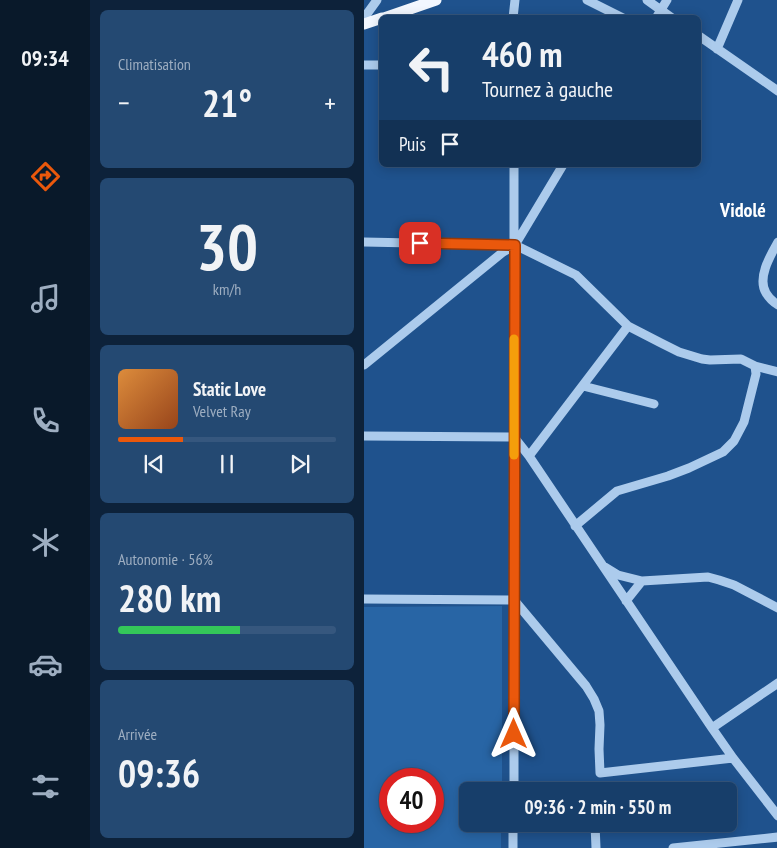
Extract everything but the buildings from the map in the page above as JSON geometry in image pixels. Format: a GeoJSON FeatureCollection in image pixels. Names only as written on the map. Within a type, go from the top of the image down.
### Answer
{"type":"FeatureCollection","features":[{"type":"Feature","properties":{"kind":"main road"},"geometry":{"type":"LineString","coordinates":[[392,15],[436,0]]}},
{"type":"Feature","properties":{"kind":"main road"},"geometry":{"type":"LineString","coordinates":[[364,24],[379,19]]}},
{"type":"Feature","properties":{"kind":"street"},"geometry":{"type":"LineString","coordinates":[[364,18],[377,0]]}},
{"type":"Feature","properties":{"kind":"street"},"geometry":{"type":"LineString","coordinates":[[513,15],[515,0]]}},
{"type":"Feature","properties":{"kind":"street"},"geometry":{"type":"LineString","coordinates":[[587,0],[616,15]]}},
{"type":"Feature","properties":{"kind":"street"},"geometry":{"type":"LineString","coordinates":[[647,0],[658,14],[667,0]]}},
{"type":"Feature","properties":{"kind":"street"},"geometry":{"type":"LineString","coordinates":[[717,49],[738,0]]}},
{"type":"Feature","properties":{"kind":"street"},"geometry":{"type":"LineString","coordinates":[[701,37],[777,91]]}},
{"type":"Feature","properties":{"kind":"street"},"geometry":{"type":"LineString","coordinates":[[364,65],[379,65]]}},
{"type":"Feature","properties":{"kind":"street"},"geometry":{"type":"LineString","coordinates":[[514,167],[514,782]]}},
{"type":"Feature","properties":{"kind":"street"},"geometry":{"type":"LineString","coordinates":[[364,365],[503,252],[515,245],[562,167]]}},
{"type":"Feature","properties":{"kind":"street"},"geometry":{"type":"LineString","coordinates":[[364,242],[515,245],[576,275],[628,326],[670,348],[694,357],[710,360],[741,359],[777,372]]}},
{"type":"Feature","properties":{"kind":"street"},"geometry":{"type":"LineString","coordinates":[[777,242],[766,266],[763,279],[765,292],[777,305]]}},
{"type":"Feature","properties":{"kind":"street"},"geometry":{"type":"LineString","coordinates":[[529,456],[628,326]]}},
{"type":"Feature","properties":{"kind":"street"},"geometry":{"type":"LineString","coordinates":[[575,526],[617,491],[668,476],[723,452],[734,441],[744,422],[756,374],[756,366]]}},
{"type":"Feature","properties":{"kind":"street"},"geometry":{"type":"LineString","coordinates":[[583,386],[654,404]]}},
{"type":"Feature","properties":{"kind":"street"},"geometry":{"type":"LineString","coordinates":[[364,436],[514,437]]}},
{"type":"Feature","properties":{"kind":"street"},"geometry":{"type":"LineString","coordinates":[[514,437],[529,456],[712,728],[777,816]]}},
{"type":"Feature","properties":{"kind":"street"},"geometry":{"type":"LineString","coordinates":[[603,566],[618,575],[642,581],[700,578],[720,580],[734,585],[777,608]]}},
{"type":"Feature","properties":{"kind":"street"},"geometry":{"type":"LineString","coordinates":[[626,601],[642,581]]}},
{"type":"Feature","properties":{"kind":"street"},"geometry":{"type":"LineString","coordinates":[[364,599],[514,600],[586,686],[594,699],[599,711],[600,773],[733,758]]}},
{"type":"Feature","properties":{"kind":"street"},"geometry":{"type":"LineString","coordinates":[[712,728],[777,683]]}},
{"type":"Feature","properties":{"kind":"street"},"geometry":{"type":"LineString","coordinates":[[514,832],[514,848]]}},
{"type":"Feature","properties":{"kind":"street"},"geometry":{"type":"LineString","coordinates":[[595,832],[596,848]]}},
{"type":"Feature","properties":{"kind":"street"},"geometry":{"type":"LineString","coordinates":[[673,848],[777,837]]}},
{"type":"Feature","properties":{"kind":"shaded area"},"geometry":{"type":"Polygon","coordinates":[[[502,606],[502,782],[459,782],[459,832],[501,832],[501,848],[364,848],[364,607],[502,606]]]}},
{"type":"Feature","properties":{"kind":"slow traffic"},"geometry":{"type":"LineString","coordinates":[[514,339],[514,455]]}},
{"type":"Feature","properties":{"kind":"district","name":"Vidolé"},"geometry":{"type":"Point","coordinates":[743,210]}},
{"type":"Feature","properties":{"kind":"route"},"geometry":{"type":"LineString","coordinates":[[420,243],[515,245],[514,734]]}}]}
